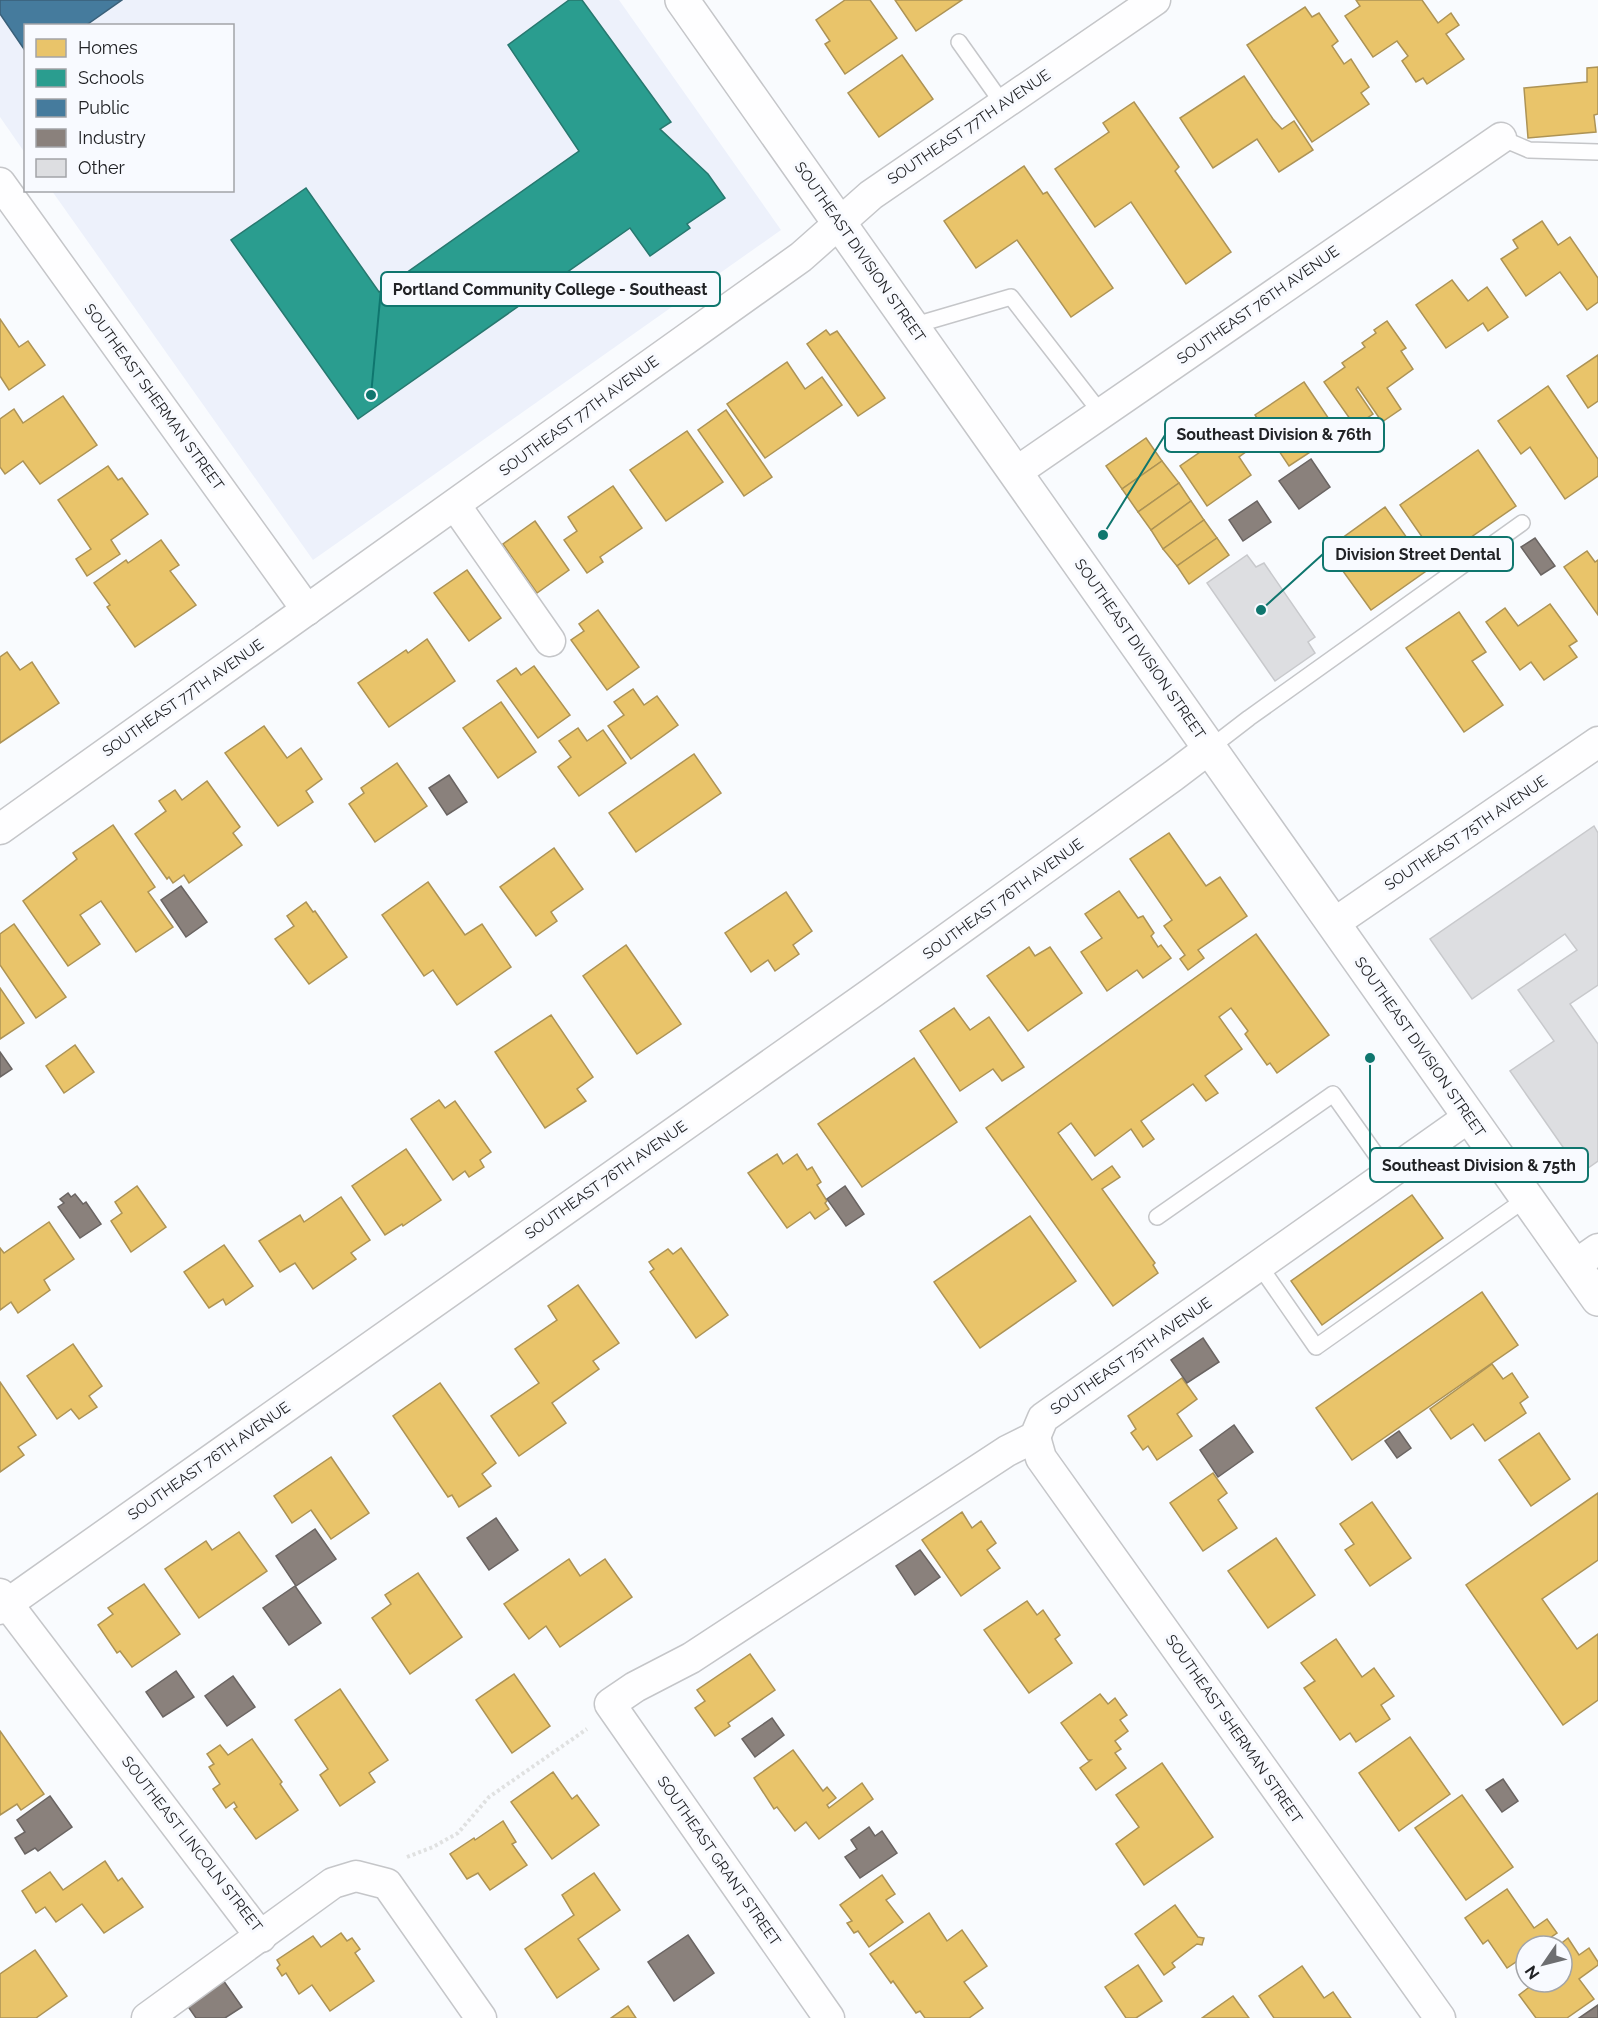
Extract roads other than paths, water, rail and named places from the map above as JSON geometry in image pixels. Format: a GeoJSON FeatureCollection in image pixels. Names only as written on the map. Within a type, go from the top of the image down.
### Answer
{"type":"FeatureCollection","features":[{"type":"Feature","properties":{"kind":"main road","name":"SOUTHEAST DIVISION STREET"},"geometry":{"type":"LineString","coordinates":[[682,0],[1527,1198],[1586,1257],[1598,1299]]}},
{"type":"Feature","properties":{"kind":"street","name":"SOUTHEAST 77TH AVENUE"},"geometry":{"type":"LineString","coordinates":[[0,829],[801,257],[871,195],[1155,0]]}},
{"type":"Feature","properties":{"kind":"street","name":"SOUTHEAST 76TH AVENUE"},"geometry":{"type":"LineString","coordinates":[[1016,473],[1501,138]]}},
{"type":"Feature","properties":{"kind":"street","name":"SOUTHEAST SHERMAN STREET"},"geometry":{"type":"LineString","coordinates":[[0,183],[307,610]]}},
{"type":"Feature","properties":{"kind":"street"},"geometry":{"type":"LineString","coordinates":[[455,505],[550,640]]}},
{"type":"Feature","properties":{"kind":"street","name":"SOUTHEAST 75TH AVENUE"},"geometry":{"type":"LineString","coordinates":[[1333,924],[1598,742]]}},
{"type":"Feature","properties":{"kind":"street","name":"SOUTHEAST 76TH AVENUE"},"geometry":{"type":"LineString","coordinates":[[2,1602],[873,992],[1209,748]]}},
{"type":"Feature","properties":{"kind":"street","name":"SOUTHEAST 75TH AVENUE"},"geometry":{"type":"LineString","coordinates":[[1035,1437],[1043,1418],[1469,1116]]}},
{"type":"Feature","properties":{"kind":"street","name":"SOUTHEAST SHERMAN STREET"},"geometry":{"type":"LineString","coordinates":[[1035,1437],[1041,1458],[1440,2018]]}},
{"type":"Feature","properties":{"kind":"street","name":"SOUTHEAST GRANT STREET"},"geometry":{"type":"LineString","coordinates":[[829,2018],[610,1704],[635,1687],[691,1658],[1007,1451],[1035,1437]]}},
{"type":"Feature","properties":{"kind":"street","name":"SOUTHEAST LINCOLN STREET"},"geometry":{"type":"LineString","coordinates":[[2,1602],[261,1937],[333,1883],[356,1876],[387,1884],[481,2018]]}},
{"type":"Feature","properties":{"kind":"street"},"geometry":{"type":"LineString","coordinates":[[147,2018],[261,1937]]}},
{"type":"Feature","properties":{"kind":"lane"},"geometry":{"type":"LineString","coordinates":[[959,42],[1003,104]]}},
{"type":"Feature","properties":{"kind":"lane"},"geometry":{"type":"LineString","coordinates":[[1501,138],[1529,150],[1598,152]]}},
{"type":"Feature","properties":{"kind":"lane"},"geometry":{"type":"LineString","coordinates":[[912,326],[1011,297],[1101,413]]}},
{"type":"Feature","properties":{"kind":"lane"},"geometry":{"type":"LineString","coordinates":[[1209,748],[1522,523]]}},
{"type":"Feature","properties":{"kind":"lane"},"geometry":{"type":"LineString","coordinates":[[1157,1217],[1334,1094],[1389,1173]]}},
{"type":"Feature","properties":{"kind":"lane"},"geometry":{"type":"LineString","coordinates":[[1258,1265],[1316,1347],[1527,1198]]}},
{"type":"Feature","properties":{"kind":"place","name":"Portland Community College - Southeast"},"geometry":{"type":"Point","coordinates":[371,395]}},
{"type":"Feature","properties":{"kind":"place","name":"Southeast Division & 76th"},"geometry":{"type":"Point","coordinates":[1103,535]}},
{"type":"Feature","properties":{"kind":"place","name":"Division Street Dental"},"geometry":{"type":"Point","coordinates":[1261,610]}},
{"type":"Feature","properties":{"kind":"place","name":"Southeast Division & 75th"},"geometry":{"type":"Point","coordinates":[1370,1058]}}]}
